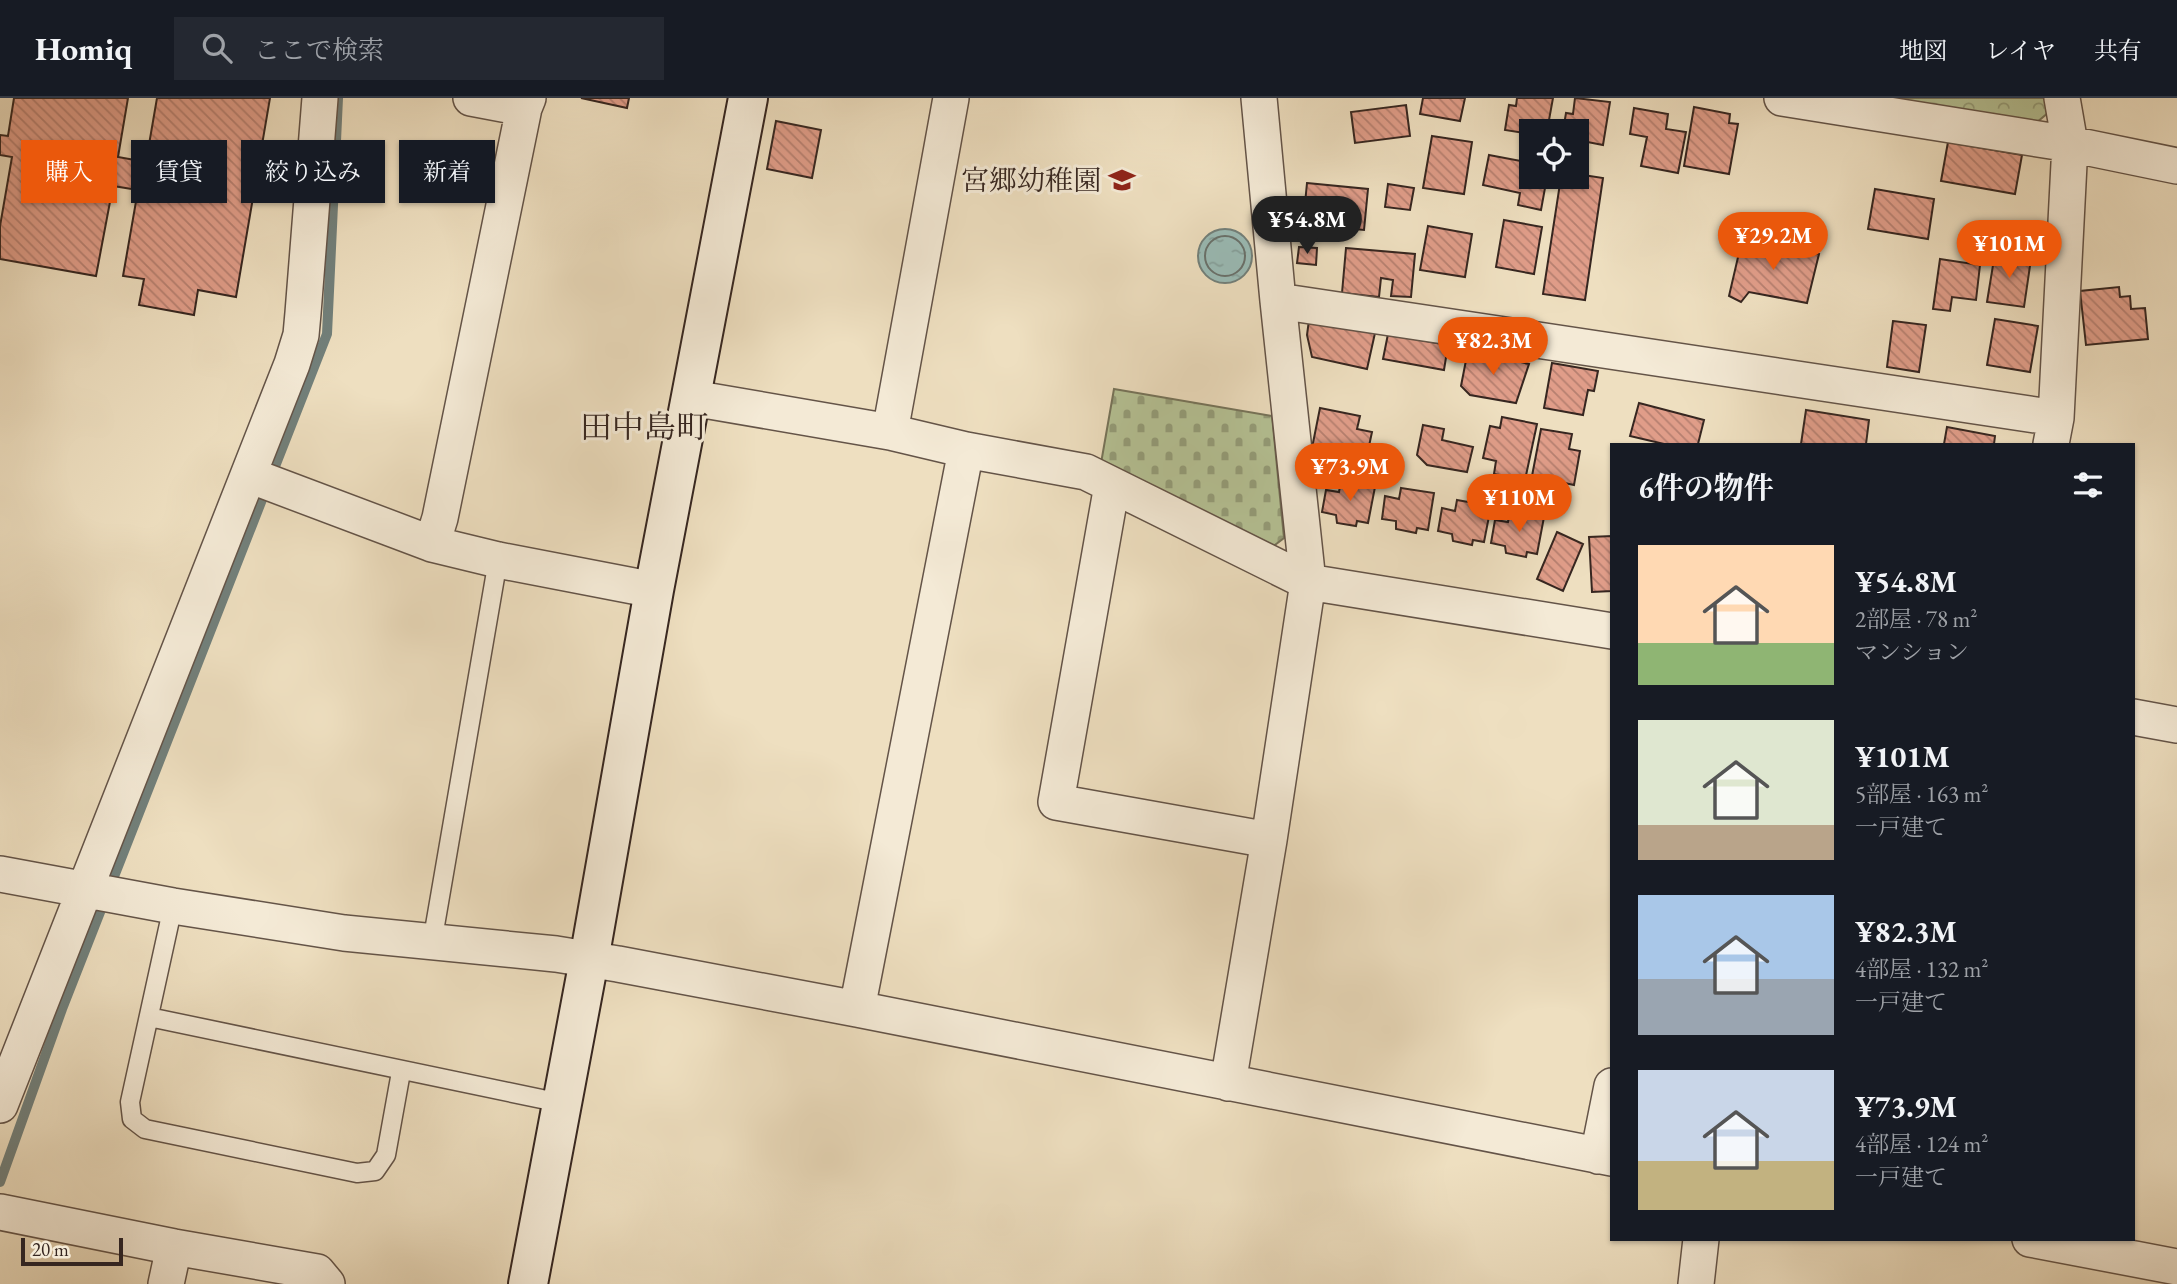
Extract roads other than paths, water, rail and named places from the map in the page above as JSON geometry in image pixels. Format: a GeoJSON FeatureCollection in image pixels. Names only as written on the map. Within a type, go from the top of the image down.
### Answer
{"type":"FeatureCollection","features":[{"type":"Feature","properties":{"kind":"street"},"geometry":{"type":"LineString","coordinates":[[0,1105],[292,364],[300,335],[320,98]]}},
{"type":"Feature","properties":{"kind":"street"},"geometry":{"type":"LineString","coordinates":[[432,544],[440,518],[526,103],[471,98]]}},
{"type":"Feature","properties":{"kind":"street"},"geometry":{"type":"LineString","coordinates":[[527,1284],[589,960],[654,590],[748,98]]}},
{"type":"Feature","properties":{"kind":"street"},"geometry":{"type":"LineString","coordinates":[[890,432],[951,98]]}},
{"type":"Feature","properties":{"kind":"street"},"geometry":{"type":"LineString","coordinates":[[1228,1083],[1269,840],[1308,582],[1259,98]]}},
{"type":"Feature","properties":{"kind":"street"},"geometry":{"type":"LineString","coordinates":[[1782,98],[2070,144],[2177,166]]}},
{"type":"Feature","properties":{"kind":"street"},"geometry":{"type":"LineString","coordinates":[[1278,301],[2054,431],[2070,144],[2062,98]]}},
{"type":"Feature","properties":{"kind":"street"},"geometry":{"type":"LineString","coordinates":[[692,398],[890,432],[966,450],[1087,472],[1308,582],[1610,631]]}},
{"type":"Feature","properties":{"kind":"street"},"geometry":{"type":"LineString","coordinates":[[857,1009],[966,450]]}},
{"type":"Feature","properties":{"kind":"street"},"geometry":{"type":"LineString","coordinates":[[249,475],[432,544],[498,560],[654,590]]}},
{"type":"Feature","properties":{"kind":"street"},"geometry":{"type":"LineString","coordinates":[[1112,485],[1056,802],[1269,840]]}},
{"type":"Feature","properties":{"kind":"street"},"geometry":{"type":"LineString","coordinates":[[2135,717],[2177,725]]}},
{"type":"Feature","properties":{"kind":"street"},"geometry":{"type":"LineString","coordinates":[[0,874],[173,906],[344,933],[556,954],[857,1009],[1605,1157],[1610,1106]]}},
{"type":"Feature","properties":{"kind":"street"},"geometry":{"type":"LineString","coordinates":[[0,1212],[317,1272],[327,1284]]}},
{"type":"Feature","properties":{"kind":"street"},"geometry":{"type":"LineString","coordinates":[[1696,1284],[1701,1241]]}},
{"type":"Feature","properties":{"kind":"street"},"geometry":{"type":"LineString","coordinates":[[2040,1241],[2177,1267]]}},
{"type":"Feature","properties":{"kind":"street"},"geometry":{"type":"LineString","coordinates":[[166,1284],[174,1247]]}},
{"type":"Feature","properties":{"kind":"lane"},"geometry":{"type":"LineString","coordinates":[[432,943],[498,560]]}},
{"type":"Feature","properties":{"kind":"lane"},"geometry":{"type":"LineString","coordinates":[[173,906],[130,1102],[132,1119],[145,1129],[357,1173],[375,1171],[386,1155],[401,1072]]}},
{"type":"Feature","properties":{"kind":"lane"},"geometry":{"type":"LineString","coordinates":[[149,1017],[401,1072],[561,1103]]}},
{"type":"Feature","properties":{"kind":"water"},"geometry":{"type":"Polygon","coordinates":[[[1225,229],[1244,237],[1252,256],[1244,275],[1225,283],[1206,275],[1198,256],[1206,237],[1225,229]]]}},
{"type":"Feature","properties":{"kind":"waterway"},"geometry":{"type":"LineString","coordinates":[[0,1182],[62,1009],[327,334],[338,98]]}},
{"type":"Feature","properties":{"kind":"place","name":"宮郷幼稚園"},"geometry":{"type":"Point","coordinates":[1122,180]}},
{"type":"Feature","properties":{"kind":"district","name":"田中島町"},"geometry":{"type":"Point","coordinates":[644,427]}}]}
